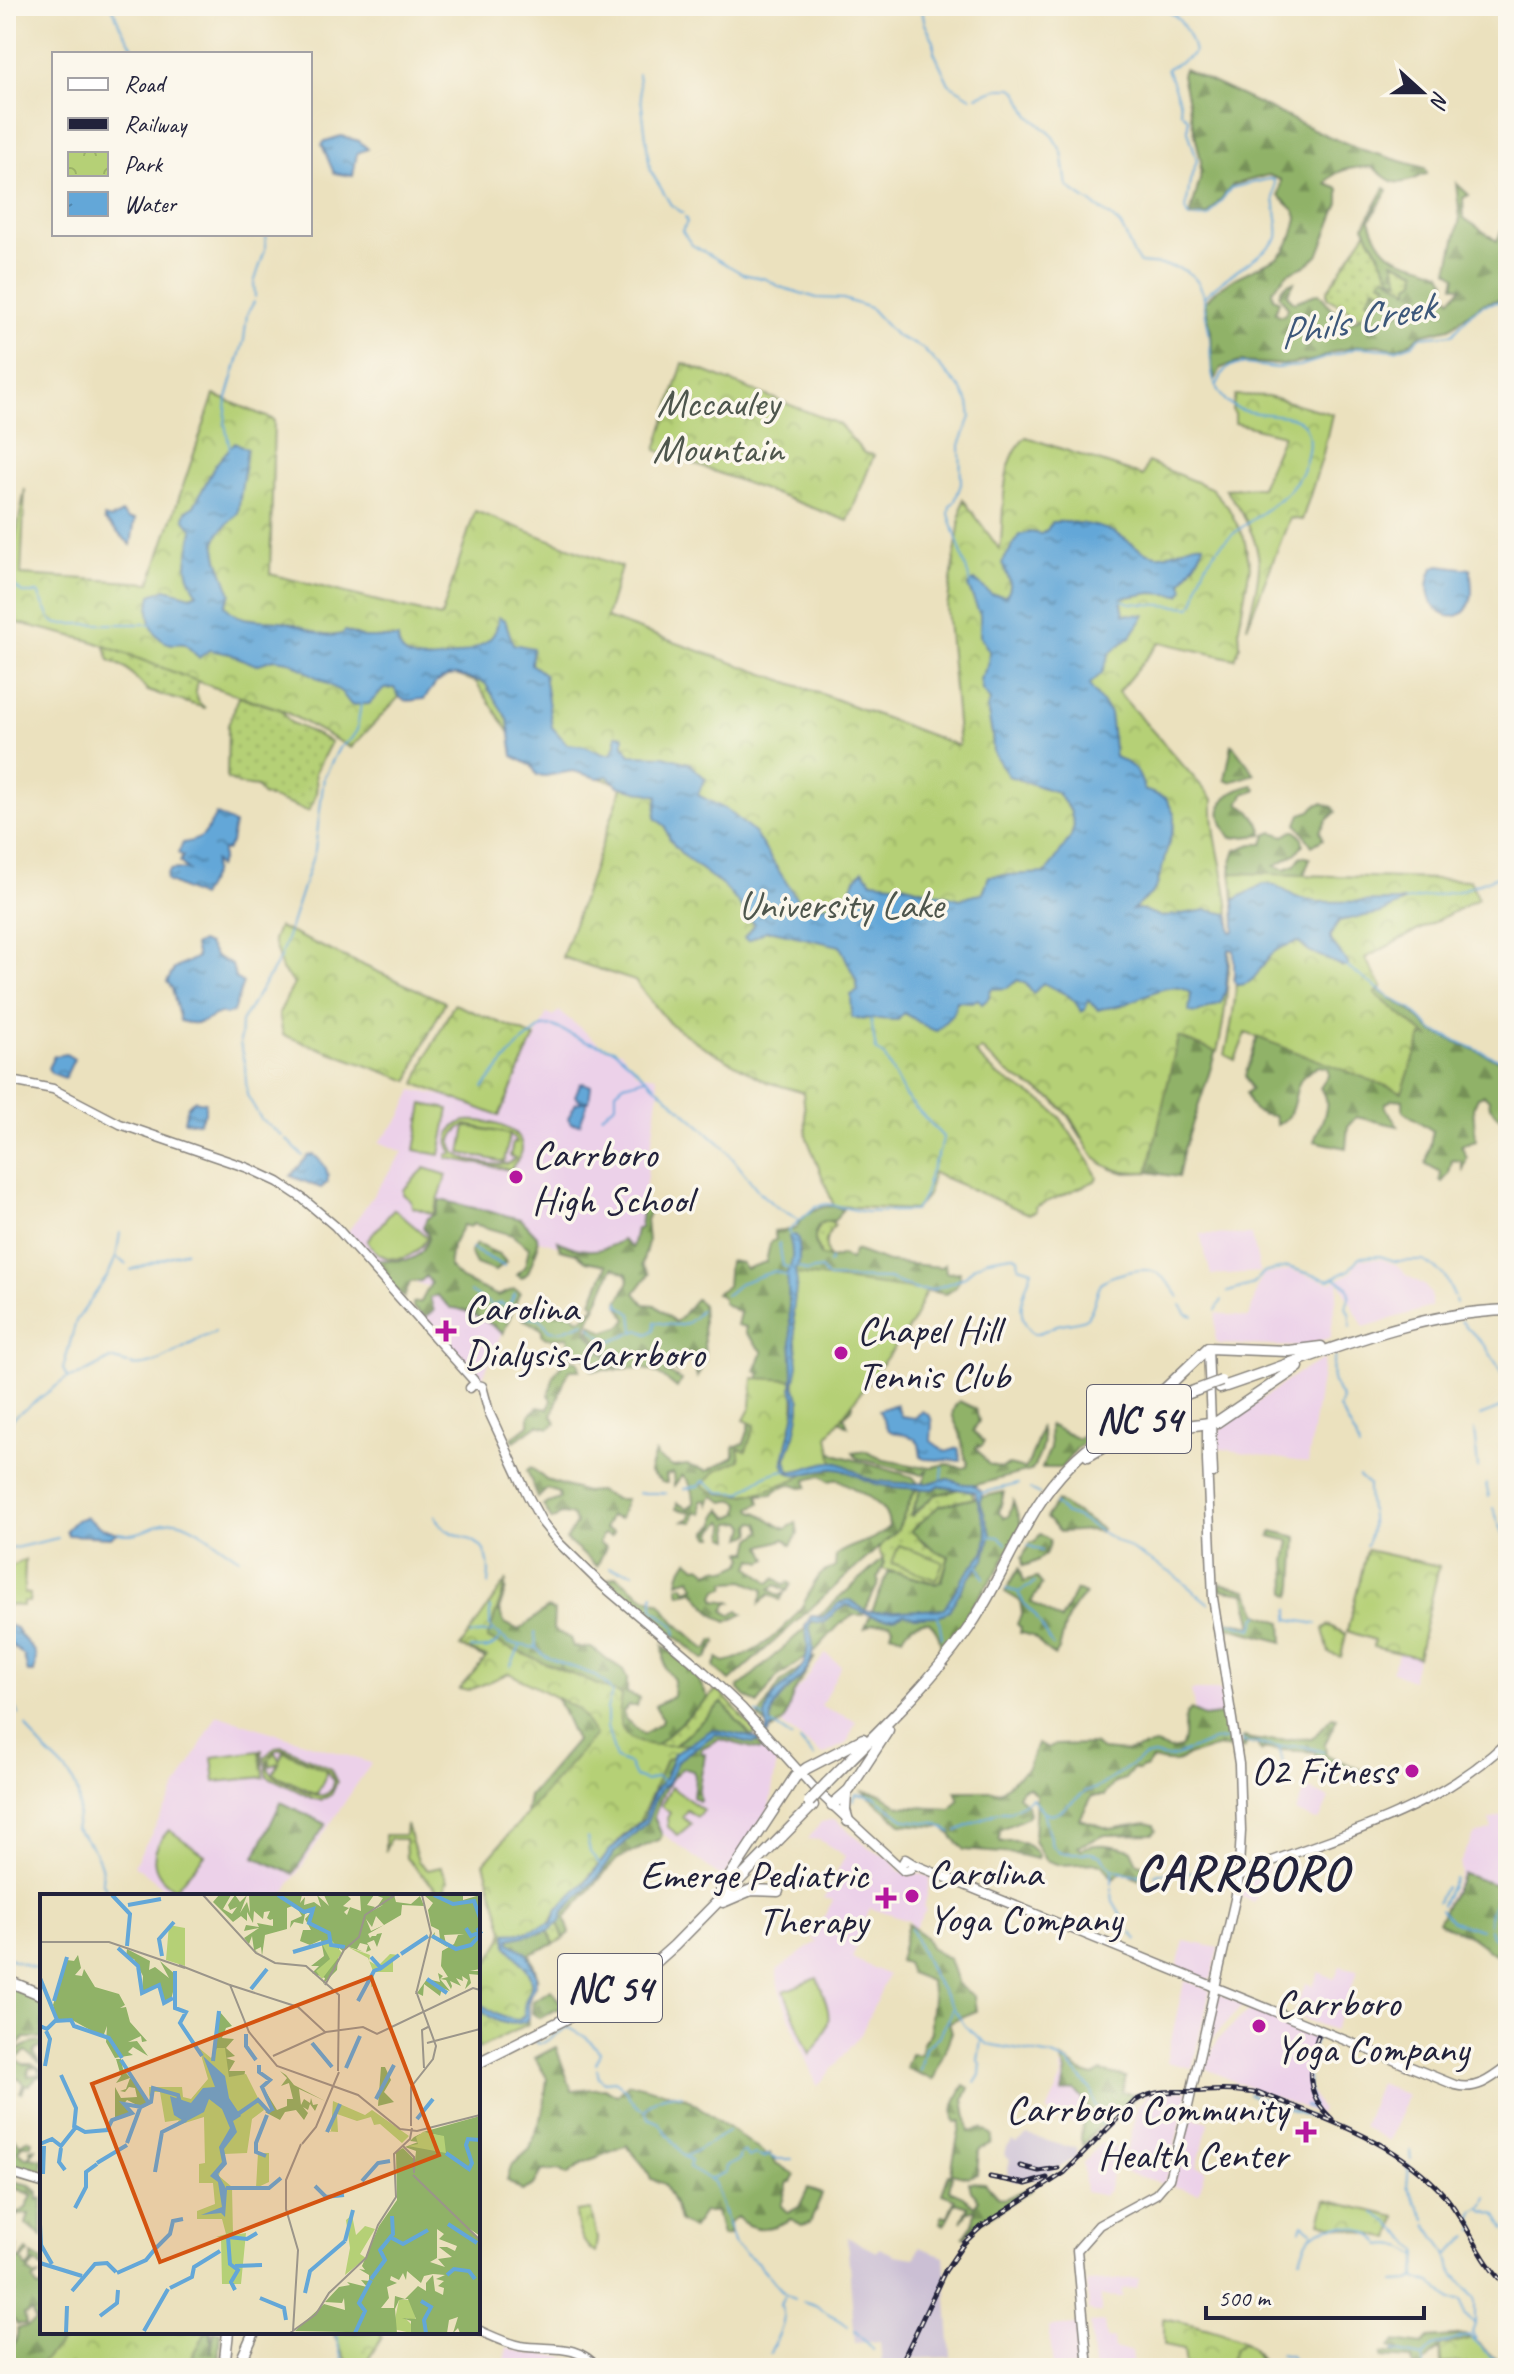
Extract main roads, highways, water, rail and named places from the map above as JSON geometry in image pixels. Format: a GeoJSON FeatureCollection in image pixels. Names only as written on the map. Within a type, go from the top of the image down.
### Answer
{"type":"FeatureCollection","features":[{"type":"Feature","properties":{"kind":"highway","name":"NC 54"},"geometry":{"type":"LineString","coordinates":[[888,1726],[923,1694],[991,1605],[1027,1539],[1039,1503],[1064,1470],[1105,1433],[1148,1408],[1435,1311],[1508,1304]]}},
{"type":"Feature","properties":{"kind":"highway","name":"NC 54"},"geometry":{"type":"LineString","coordinates":[[1325,1349],[1422,1321],[1508,1310]]}},
{"type":"Feature","properties":{"kind":"highway"},"geometry":{"type":"LineString","coordinates":[[1105,1433],[1166,1388],[1208,1348],[1325,1349]]}},
{"type":"Feature","properties":{"kind":"highway"},"geometry":{"type":"LineString","coordinates":[[1088,1456],[1126,1434],[1209,1425],[1220,1421],[1325,1349]]}},
{"type":"Feature","properties":{"kind":"highway","name":"NC 54"},"geometry":{"type":"LineString","coordinates":[[480,2062],[593,2005],[660,1959],[943,1667],[1032,1522],[1056,1490],[1088,1456],[1137,1421],[1197,1393]]}},
{"type":"Feature","properties":{"kind":"highway"},"geometry":{"type":"LineString","coordinates":[[721,1890],[800,1773],[888,1726]]}},
{"type":"Feature","properties":{"kind":"highway"},"geometry":{"type":"LineString","coordinates":[[832,1805],[847,1793],[888,1726]]}},
{"type":"Feature","properties":{"kind":"highway"},"geometry":{"type":"LineString","coordinates":[[847,1793],[845,1810],[848,1821]]}},
{"type":"Feature","properties":{"kind":"highway","name":"NC 54"},"geometry":{"type":"LineString","coordinates":[[480,2055],[619,1982],[666,1946],[811,1804]]}},
{"type":"Feature","properties":{"kind":"highway"},"geometry":{"type":"LineString","coordinates":[[705,1915],[741,1893],[759,1889],[778,1891]]}},
{"type":"Feature","properties":{"kind":"highway"},"geometry":{"type":"LineString","coordinates":[[6,1977],[40,1991]]}},
{"type":"Feature","properties":{"kind":"highway"},"geometry":{"type":"LineString","coordinates":[[224,2362],[228,2334]]}},
{"type":"Feature","properties":{"kind":"highway"},"geometry":{"type":"LineString","coordinates":[[228,2334],[230,2368]]}},
{"type":"Feature","properties":{"kind":"highway"},"geometry":{"type":"LineString","coordinates":[[238,2368],[253,2334]]}},
{"type":"Feature","properties":{"kind":"main road"},"geometry":{"type":"LineString","coordinates":[[6,1080],[44,1086],[120,1124],[248,1168],[278,1182],[335,1226],[464,1372],[473,1386],[470,1393],[480,1395],[542,1522],[559,1543],[706,1667],[800,1773],[848,1821],[892,1857],[1460,2087],[1482,2083],[1508,2066]]}},
{"type":"Feature","properties":{"kind":"main road"},"geometry":{"type":"LineString","coordinates":[[1088,2368],[1080,2278],[1083,2243],[1099,2225],[1153,2196],[1167,2182],[1186,2115],[1239,1876],[1239,1764],[1215,1620],[1208,1348]]}},
{"type":"Feature","properties":{"kind":"main road"},"geometry":{"type":"LineString","coordinates":[[599,1579],[602,1585],[699,1667],[742,1708]]}},
{"type":"Feature","properties":{"kind":"main road"},"geometry":{"type":"LineString","coordinates":[[657,1631],[706,1667]]}},
{"type":"Feature","properties":{"kind":"main road"},"geometry":{"type":"LineString","coordinates":[[1239,1876],[1266,1863],[1351,1834],[1435,1796],[1470,1773],[1508,1741]]}},
{"type":"Feature","properties":{"kind":"main road"},"geometry":{"type":"LineString","coordinates":[[6,2172],[40,2183]]}},
{"type":"Feature","properties":{"kind":"main road"},"geometry":{"type":"LineString","coordinates":[[480,2331],[514,2344],[572,2350],[587,2357],[598,2368]]}},
{"type":"Feature","properties":{"kind":"water"},"geometry":{"type":"Polygon","coordinates":[[[341,136],[359,141],[368,149],[357,153],[353,176],[334,173],[322,145],[341,136]]]}},
{"type":"Feature","properties":{"kind":"water","name":"University Lake"},"geometry":{"type":"Polygon","coordinates":[[[235,442],[247,449],[238,513],[215,542],[231,594],[225,605],[237,616],[286,622],[326,635],[345,631],[364,638],[398,638],[402,650],[411,657],[425,660],[441,659],[473,649],[493,635],[498,617],[505,620],[513,644],[533,648],[531,664],[544,674],[552,727],[567,744],[611,754],[616,745],[616,735],[624,736],[624,745],[630,755],[664,756],[689,763],[706,779],[698,795],[729,811],[755,834],[799,902],[815,906],[845,905],[855,879],[863,870],[872,881],[902,884],[960,899],[983,893],[989,876],[1046,873],[1071,836],[1074,825],[1070,810],[1056,792],[1008,776],[993,752],[987,709],[990,701],[982,690],[980,679],[988,665],[989,651],[980,637],[980,615],[968,586],[975,580],[991,594],[1005,596],[1010,585],[1002,563],[1019,535],[1030,532],[1041,534],[1052,522],[1106,529],[1156,555],[1204,544],[1182,582],[1184,589],[1180,595],[1152,593],[1121,598],[1124,614],[1145,615],[1131,636],[1110,653],[1102,673],[1089,685],[1110,713],[1115,757],[1134,769],[1144,790],[1166,798],[1174,814],[1157,886],[1132,910],[1140,909],[1162,917],[1207,910],[1229,914],[1231,932],[1235,931],[1234,900],[1263,884],[1275,885],[1296,897],[1318,902],[1406,901],[1381,913],[1339,921],[1330,940],[1348,967],[1309,951],[1298,942],[1274,952],[1250,982],[1237,985],[1234,981],[1234,950],[1229,949],[1226,989],[1221,1003],[1197,1013],[1189,1012],[1191,993],[1183,989],[1166,988],[1123,1005],[1098,1010],[1088,1000],[1085,1010],[1081,1012],[1070,997],[1060,991],[1043,983],[1033,994],[1026,984],[1018,980],[1007,988],[991,989],[988,999],[982,1004],[978,999],[972,1002],[956,1001],[954,1012],[937,1031],[904,1013],[898,1020],[852,1018],[851,995],[858,991],[840,946],[773,931],[766,931],[748,941],[744,938],[754,924],[726,889],[681,853],[668,836],[665,826],[655,818],[658,796],[618,786],[608,776],[598,778],[573,771],[537,775],[532,766],[513,756],[508,720],[485,683],[449,676],[437,682],[424,699],[403,700],[394,688],[384,689],[369,704],[351,705],[341,692],[289,661],[274,659],[256,665],[230,654],[209,650],[199,658],[185,644],[172,644],[159,637],[151,625],[151,595],[166,589],[191,596],[197,593],[187,569],[193,530],[184,518],[186,511],[194,506],[215,465],[235,442]]]}},
{"type":"Feature","properties":{"kind":"water"},"geometry":{"type":"Polygon","coordinates":[[[122,513],[128,519],[135,519],[131,545],[104,520],[104,517],[111,519],[122,513]]]}},
{"type":"Feature","properties":{"kind":"water"},"geometry":{"type":"Polygon","coordinates":[[[1439,565],[1471,569],[1471,600],[1466,610],[1458,615],[1441,613],[1429,596],[1433,568],[1439,565]]]}},
{"type":"Feature","properties":{"kind":"water"},"geometry":{"type":"Polygon","coordinates":[[[216,814],[234,824],[231,843],[226,851],[222,850],[218,867],[214,861],[213,874],[200,897],[167,881],[167,876],[173,870],[188,870],[180,862],[183,856],[178,853],[183,843],[204,834],[216,814]]]}},
{"type":"Feature","properties":{"kind":"water"},"geometry":{"type":"Polygon","coordinates":[[[201,942],[208,945],[215,956],[232,965],[235,978],[243,983],[233,1012],[226,1015],[220,1013],[201,1022],[180,1021],[172,988],[167,982],[174,969],[197,957],[194,946],[201,942]]]}},
{"type":"Feature","properties":{"kind":"water"},"geometry":{"type":"Polygon","coordinates":[[[66,1054],[74,1059],[65,1078],[51,1073],[48,1068],[54,1056],[66,1054]]]}},
{"type":"Feature","properties":{"kind":"water"},"geometry":{"type":"Polygon","coordinates":[[[583,1083],[591,1086],[589,1101],[584,1101],[587,1104],[580,1124],[571,1123],[568,1118],[576,1103],[582,1102],[575,1096],[583,1083]]]}},
{"type":"Feature","properties":{"kind":"water"},"geometry":{"type":"Polygon","coordinates":[[[194,1100],[205,1102],[205,1113],[199,1123],[184,1121],[187,1107],[194,1100]]]}},
{"type":"Feature","properties":{"kind":"water"},"geometry":{"type":"Polygon","coordinates":[[[314,1155],[327,1171],[327,1183],[321,1188],[291,1176],[308,1156],[314,1155]]]}},
{"type":"Feature","properties":{"kind":"water"},"geometry":{"type":"Polygon","coordinates":[[[795,1235],[799,1239],[793,1311],[798,1365],[794,1385],[800,1409],[786,1459],[789,1471],[832,1462],[878,1481],[923,1483],[945,1479],[972,1484],[982,1493],[980,1501],[991,1533],[985,1559],[967,1580],[948,1612],[938,1616],[904,1614],[882,1618],[847,1605],[824,1623],[811,1621],[811,1661],[777,1702],[772,1713],[772,1727],[764,1740],[752,1743],[715,1734],[677,1761],[668,1783],[654,1802],[647,1822],[614,1853],[598,1877],[564,1911],[561,1921],[550,1930],[510,1939],[510,1943],[527,1953],[536,1975],[536,1985],[528,2002],[529,2016],[525,2022],[499,2022],[480,2008],[480,2003],[492,2012],[519,2020],[524,2015],[531,1984],[524,1966],[507,1946],[506,1933],[526,1932],[553,1922],[558,1909],[592,1875],[610,1850],[645,1818],[655,1790],[665,1779],[674,1754],[713,1729],[759,1739],[768,1728],[765,1717],[770,1704],[801,1669],[806,1658],[808,1645],[805,1626],[811,1616],[823,1617],[840,1603],[850,1600],[866,1611],[944,1609],[962,1579],[985,1551],[987,1532],[975,1492],[939,1486],[933,1489],[890,1487],[836,1469],[799,1475],[787,1472],[783,1463],[796,1401],[792,1388],[787,1272],[792,1255],[789,1237],[795,1235]]]}},
{"type":"Feature","properties":{"kind":"water"},"geometry":{"type":"Polygon","coordinates":[[[896,1404],[901,1416],[915,1418],[922,1411],[930,1416],[931,1441],[946,1452],[958,1448],[961,1461],[924,1459],[914,1438],[888,1430],[879,1410],[896,1404]]]}},
{"type":"Feature","properties":{"kind":"water"},"geometry":{"type":"Polygon","coordinates":[[[86,1517],[100,1527],[118,1533],[111,1537],[68,1535],[66,1530],[76,1520],[86,1517]]]}},
{"type":"Feature","properties":{"kind":"water"},"geometry":{"type":"Polygon","coordinates":[[[8,1625],[16,1628],[34,1652],[34,1673],[28,1673],[24,1656],[7,1641],[8,1625]]]}},
{"type":"Feature","properties":{"kind":"waterway"},"geometry":{"type":"LineString","coordinates":[[112,6],[136,52]]}},
{"type":"Feature","properties":{"kind":"waterway"},"geometry":{"type":"LineString","coordinates":[[921,6],[925,24],[934,41],[934,52],[949,84],[971,97]]}},
{"type":"Feature","properties":{"kind":"waterway"},"geometry":{"type":"LineString","coordinates":[[1119,599],[1130,603],[1191,607],[1206,564],[1231,536],[1290,489],[1302,471],[1308,451],[1308,434],[1303,424],[1281,415],[1238,409],[1227,402],[1214,381],[1204,297],[1278,238],[1275,182],[1269,179],[1231,188],[1209,217],[1189,218],[1186,209],[1197,160],[1188,131],[1188,118],[1181,112],[1167,69],[1194,53],[1189,36],[1178,19],[1169,12],[1149,6]]}},
{"type":"Feature","properties":{"kind":"waterway"},"geometry":{"type":"LineString","coordinates":[[638,74],[650,170],[671,205],[683,213]]}},
{"type":"Feature","properties":{"kind":"waterway"},"geometry":{"type":"LineString","coordinates":[[977,96],[1000,88],[1017,91],[1030,116],[1051,134],[1062,152],[1067,186],[1119,224],[1140,263],[1170,266],[1187,272],[1200,286],[1204,297]]}},
{"type":"Feature","properties":{"kind":"waterway"},"geometry":{"type":"LineString","coordinates":[[685,217],[687,222],[682,231],[692,245],[743,274],[817,298],[843,299],[870,308],[896,336],[922,348],[961,389],[969,403],[971,417],[960,445],[961,484],[949,514],[971,584]]}},
{"type":"Feature","properties":{"kind":"waterway"},"geometry":{"type":"LineString","coordinates":[[255,297],[254,283],[265,250],[266,236]]}},
{"type":"Feature","properties":{"kind":"waterway","name":"Phils Creek"},"geometry":{"type":"LineString","coordinates":[[1217,385],[1224,371],[1231,366],[1300,366],[1360,347],[1395,350],[1413,344],[1420,337],[1453,334],[1471,313],[1483,305],[1508,300]]}},
{"type":"Feature","properties":{"kind":"waterway"},"geometry":{"type":"LineString","coordinates":[[230,449],[225,424],[227,398],[244,340],[247,314],[254,302]]}},
{"type":"Feature","properties":{"kind":"waterway"},"geometry":{"type":"LineString","coordinates":[[8,580],[22,593],[38,593],[51,620],[57,624],[151,624]]}},
{"type":"Feature","properties":{"kind":"waterway"},"geometry":{"type":"LineString","coordinates":[[282,1136],[261,1119],[247,1095],[240,1043],[241,1022],[280,958],[315,850],[324,777],[339,748],[357,730],[361,703]]}},
{"type":"Feature","properties":{"kind":"waterway"},"geometry":{"type":"LineString","coordinates":[[1405,901],[1459,891],[1508,872]]}},
{"type":"Feature","properties":{"kind":"waterway"},"geometry":{"type":"LineString","coordinates":[[1346,966],[1412,1010],[1433,1031],[1508,1063]]}},
{"type":"Feature","properties":{"kind":"waterway"},"geometry":{"type":"LineString","coordinates":[[792,1238],[788,1231],[816,1206],[827,1204],[865,1212],[914,1211],[923,1196],[943,1137],[905,1096],[884,1056],[876,1050],[871,1020]]}},
{"type":"Feature","properties":{"kind":"waterway"},"geometry":{"type":"LineString","coordinates":[[483,1088],[518,1046],[542,1027],[553,1026],[583,1040],[614,1049],[723,1146],[760,1193],[798,1219]]}},
{"type":"Feature","properties":{"kind":"waterway"},"geometry":{"type":"LineString","coordinates":[[602,1115],[616,1104],[616,1091],[624,1084],[646,1078]]}},
{"type":"Feature","properties":{"kind":"waterway"},"geometry":{"type":"LineString","coordinates":[[286,1139],[303,1156]]}},
{"type":"Feature","properties":{"kind":"waterway"},"geometry":{"type":"LineString","coordinates":[[67,1377],[63,1369],[76,1321],[108,1275],[116,1257],[120,1233]]}},
{"type":"Feature","properties":{"kind":"waterway"},"geometry":{"type":"LineString","coordinates":[[779,1243],[783,1266],[790,1268]]}},
{"type":"Feature","properties":{"kind":"waterway"},"geometry":{"type":"LineString","coordinates":[[472,1249],[504,1266]]}},
{"type":"Feature","properties":{"kind":"waterway"},"geometry":{"type":"LineString","coordinates":[[131,1270],[186,1251]]}},
{"type":"Feature","properties":{"kind":"waterway"},"geometry":{"type":"LineString","coordinates":[[798,1267],[807,1271],[821,1269],[828,1278],[889,1279],[917,1290],[932,1290],[965,1277],[988,1259],[1012,1255],[1018,1258],[1019,1266],[1032,1270],[1023,1295],[1022,1311],[1027,1327],[1034,1334],[1086,1318],[1103,1282],[1128,1272],[1153,1271],[1166,1280],[1179,1297]]}},
{"type":"Feature","properties":{"kind":"waterway"},"geometry":{"type":"LineString","coordinates":[[1228,1292],[1254,1284],[1263,1273],[1288,1267],[1329,1280],[1349,1270],[1359,1257],[1380,1256],[1395,1261],[1424,1261],[1444,1275],[1454,1296]]}},
{"type":"Feature","properties":{"kind":"waterway"},"geometry":{"type":"LineString","coordinates":[[117,1258],[126,1264]]}},
{"type":"Feature","properties":{"kind":"waterway"},"geometry":{"type":"LineString","coordinates":[[726,1295],[740,1283],[775,1271],[788,1276]]}},
{"type":"Feature","properties":{"kind":"waterway"},"geometry":{"type":"LineString","coordinates":[[1335,1278],[1348,1287],[1350,1294],[1346,1307],[1350,1327]]}},
{"type":"Feature","properties":{"kind":"waterway"},"geometry":{"type":"LineString","coordinates":[[470,1292],[493,1306],[501,1303],[510,1310]]}},
{"type":"Feature","properties":{"kind":"waterway"},"geometry":{"type":"LineString","coordinates":[[508,1307],[515,1294]]}},
{"type":"Feature","properties":{"kind":"waterway"},"geometry":{"type":"LineString","coordinates":[[1455,1299],[1456,1303]]}},
{"type":"Feature","properties":{"kind":"waterway"},"geometry":{"type":"LineString","coordinates":[[1216,1310],[1222,1300]]}},
{"type":"Feature","properties":{"kind":"waterway"},"geometry":{"type":"LineString","coordinates":[[619,1301],[619,1305],[632,1314],[634,1331]]}},
{"type":"Feature","properties":{"kind":"waterway"},"geometry":{"type":"LineString","coordinates":[[1181,1305],[1187,1314],[1194,1316]]}},
{"type":"Feature","properties":{"kind":"waterway"},"geometry":{"type":"LineString","coordinates":[[590,1326],[603,1338],[614,1340],[639,1330],[648,1334],[654,1330],[655,1322],[685,1324],[700,1310]]}},
{"type":"Feature","properties":{"kind":"waterway"},"geometry":{"type":"LineString","coordinates":[[525,1316],[539,1318],[550,1330],[561,1331],[585,1322]]}},
{"type":"Feature","properties":{"kind":"waterway"},"geometry":{"type":"LineString","coordinates":[[1461,1321],[1486,1347],[1508,1382]]}},
{"type":"Feature","properties":{"kind":"waterway"},"geometry":{"type":"LineString","coordinates":[[131,1365],[163,1359],[215,1332]]}},
{"type":"Feature","properties":{"kind":"waterway"},"geometry":{"type":"LineString","coordinates":[[1335,1357],[1332,1373],[1342,1399],[1339,1408],[1359,1448]]}},
{"type":"Feature","properties":{"kind":"waterway"},"geometry":{"type":"LineString","coordinates":[[6,1443],[7,1429],[13,1418],[67,1378],[78,1376],[111,1359],[128,1364]]}},
{"type":"Feature","properties":{"kind":"waterway"},"geometry":{"type":"LineString","coordinates":[[1480,1416],[1508,1405]]}},
{"type":"Feature","properties":{"kind":"waterway"},"geometry":{"type":"LineString","coordinates":[[1474,1430],[1478,1468]]}},
{"type":"Feature","properties":{"kind":"waterway"},"geometry":{"type":"LineString","coordinates":[[942,1478],[943,1467]]}},
{"type":"Feature","properties":{"kind":"waterway"},"geometry":{"type":"LineString","coordinates":[[684,1489],[699,1486],[704,1481],[720,1492],[742,1493],[763,1478],[787,1470]]}},
{"type":"Feature","properties":{"kind":"waterway"},"geometry":{"type":"LineString","coordinates":[[1359,1477],[1368,1485],[1371,1531],[1366,1545]]}},
{"type":"Feature","properties":{"kind":"waterway"},"geometry":{"type":"LineString","coordinates":[[981,1493],[1018,1484]]}},
{"type":"Feature","properties":{"kind":"waterway"},"geometry":{"type":"LineString","coordinates":[[1486,1484],[1489,1497]]}},
{"type":"Feature","properties":{"kind":"waterway"},"geometry":{"type":"LineString","coordinates":[[1030,1489],[1039,1494]]}},
{"type":"Feature","properties":{"kind":"waterway"},"geometry":{"type":"LineString","coordinates":[[639,1493],[666,1493]]}},
{"type":"Feature","properties":{"kind":"waterway"},"geometry":{"type":"LineString","coordinates":[[1055,1504],[1064,1513],[1173,1574],[1208,1603]]}},
{"type":"Feature","properties":{"kind":"waterway"},"geometry":{"type":"LineString","coordinates":[[1493,1508],[1508,1545]]}},
{"type":"Feature","properties":{"kind":"waterway"},"geometry":{"type":"LineString","coordinates":[[435,1516],[441,1526],[478,1544],[485,1552],[489,1565],[488,1584]]}},
{"type":"Feature","properties":{"kind":"waterway"},"geometry":{"type":"LineString","coordinates":[[118,1533],[134,1534],[165,1522],[180,1522],[197,1529],[239,1558]]}},
{"type":"Feature","properties":{"kind":"waterway"},"geometry":{"type":"LineString","coordinates":[[989,1536],[999,1537],[1006,1543]]}},
{"type":"Feature","properties":{"kind":"waterway"},"geometry":{"type":"LineString","coordinates":[[6,1550],[58,1538]]}},
{"type":"Feature","properties":{"kind":"waterway"},"geometry":{"type":"LineString","coordinates":[[1028,1545],[1042,1551]]}},
{"type":"Feature","properties":{"kind":"waterway"},"geometry":{"type":"LineString","coordinates":[[1505,1559],[1508,1546]]}},
{"type":"Feature","properties":{"kind":"waterway"},"geometry":{"type":"LineString","coordinates":[[978,1565],[984,1578]]}},
{"type":"Feature","properties":{"kind":"waterway"},"geometry":{"type":"LineString","coordinates":[[610,1568],[633,1572]]}},
{"type":"Feature","properties":{"kind":"waterway"},"geometry":{"type":"LineString","coordinates":[[1019,1592],[1035,1583]]}},
{"type":"Feature","properties":{"kind":"waterway"},"geometry":{"type":"LineString","coordinates":[[1006,1589],[1018,1592],[1053,1646]]}},
{"type":"Feature","properties":{"kind":"waterway"},"geometry":{"type":"LineString","coordinates":[[653,1594],[653,1609],[674,1626],[676,1634]]}},
{"type":"Feature","properties":{"kind":"waterway"},"geometry":{"type":"LineString","coordinates":[[490,1608],[490,1627],[509,1643],[536,1648],[544,1655],[587,1672],[605,1684],[612,1693],[607,1708],[607,1727],[616,1759],[629,1764],[635,1777],[646,1781],[657,1777],[663,1782]]}},
{"type":"Feature","properties":{"kind":"waterway"},"geometry":{"type":"LineString","coordinates":[[1289,1609],[1289,1619],[1317,1624]]}},
{"type":"Feature","properties":{"kind":"waterway"},"geometry":{"type":"LineString","coordinates":[[938,1615],[942,1637]]}},
{"type":"Feature","properties":{"kind":"waterway"},"geometry":{"type":"LineString","coordinates":[[1224,1621],[1253,1629],[1260,1615]]}},
{"type":"Feature","properties":{"kind":"waterway"},"geometry":{"type":"LineString","coordinates":[[471,1635],[492,1632]]}},
{"type":"Feature","properties":{"kind":"waterway"},"geometry":{"type":"LineString","coordinates":[[535,1633],[536,1648]]}},
{"type":"Feature","properties":{"kind":"waterway"},"geometry":{"type":"LineString","coordinates":[[470,1648],[488,1648],[501,1637]]}},
{"type":"Feature","properties":{"kind":"waterway"},"geometry":{"type":"LineString","coordinates":[[510,1667],[520,1647]]}},
{"type":"Feature","properties":{"kind":"waterway"},"geometry":{"type":"LineString","coordinates":[[6,1693],[19,1715]]}},
{"type":"Feature","properties":{"kind":"waterway"},"geometry":{"type":"LineString","coordinates":[[756,1713],[764,1718]]}},
{"type":"Feature","properties":{"kind":"waterway"},"geometry":{"type":"LineString","coordinates":[[26,1726],[73,1781],[79,1809],[75,1829],[95,1852],[101,1867],[102,1882],[110,1894]]}},
{"type":"Feature","properties":{"kind":"waterway"},"geometry":{"type":"LineString","coordinates":[[770,1726],[792,1738]]}},
{"type":"Feature","properties":{"kind":"waterway"},"geometry":{"type":"LineString","coordinates":[[957,1831],[998,1812],[1009,1812],[1032,1798],[1043,1811],[1050,1814],[1059,1812],[1086,1791],[1097,1788],[1144,1757],[1176,1756],[1212,1741],[1231,1739]]}},
{"type":"Feature","properties":{"kind":"waterway"},"geometry":{"type":"LineString","coordinates":[[1241,1739],[1277,1747],[1303,1746],[1323,1752]]}},
{"type":"Feature","properties":{"kind":"waterway"},"geometry":{"type":"LineString","coordinates":[[800,1741],[814,1757]]}},
{"type":"Feature","properties":{"kind":"waterway"},"geometry":{"type":"LineString","coordinates":[[1279,1747],[1283,1763]]}},
{"type":"Feature","properties":{"kind":"waterway"},"geometry":{"type":"LineString","coordinates":[[853,1801],[856,1794],[875,1797],[905,1820],[935,1823],[951,1832]]}},
{"type":"Feature","properties":{"kind":"waterway"},"geometry":{"type":"LineString","coordinates":[[1043,1811],[1052,1846],[1060,1853],[1091,1853],[1101,1856],[1112,1869],[1130,1875],[1148,1875]]}},
{"type":"Feature","properties":{"kind":"waterway"},"geometry":{"type":"LineString","coordinates":[[587,1838],[590,1852],[600,1865]]}},
{"type":"Feature","properties":{"kind":"waterway"},"geometry":{"type":"LineString","coordinates":[[1112,1870],[1112,1884]]}},
{"type":"Feature","properties":{"kind":"waterway"},"geometry":{"type":"LineString","coordinates":[[1182,1873],[1196,1872]]}},
{"type":"Feature","properties":{"kind":"waterway"},"geometry":{"type":"LineString","coordinates":[[1155,1875],[1177,1873]]}},
{"type":"Feature","properties":{"kind":"waterway"},"geometry":{"type":"LineString","coordinates":[[1442,1905],[1454,1878]]}},
{"type":"Feature","properties":{"kind":"waterway"},"geometry":{"type":"LineString","coordinates":[[1438,1902],[1445,1887]]}},
{"type":"Feature","properties":{"kind":"waterway"},"geometry":{"type":"LineString","coordinates":[[1489,1924],[1493,1904],[1506,1891]]}},
{"type":"Feature","properties":{"kind":"waterway"},"geometry":{"type":"LineString","coordinates":[[1112,1893],[1113,1902],[1123,1919]]}},
{"type":"Feature","properties":{"kind":"waterway"},"geometry":{"type":"LineString","coordinates":[[1440,1909],[1452,1921],[1481,1930]]}},
{"type":"Feature","properties":{"kind":"waterway"},"geometry":{"type":"LineString","coordinates":[[1125,1923],[1129,1930]]}},
{"type":"Feature","properties":{"kind":"waterway"},"geometry":{"type":"LineString","coordinates":[[911,1929],[932,1975],[965,2026],[987,2044],[1052,2056],[1068,2063],[1091,2090],[1095,2105],[1104,2118],[1101,2123],[1105,2125]]}},
{"type":"Feature","properties":{"kind":"waterway"},"geometry":{"type":"LineString","coordinates":[[1489,1929],[1491,1936],[1508,1946]]}},
{"type":"Feature","properties":{"kind":"waterway"},"geometry":{"type":"LineString","coordinates":[[1132,1933],[1137,1940]]}},
{"type":"Feature","properties":{"kind":"waterway"},"geometry":{"type":"LineString","coordinates":[[6,1957],[40,1970]]}},
{"type":"Feature","properties":{"kind":"waterway"},"geometry":{"type":"LineString","coordinates":[[920,2071],[925,2048],[940,2035],[953,2008]]}},
{"type":"Feature","properties":{"kind":"waterway"},"geometry":{"type":"LineString","coordinates":[[535,2039],[538,2044],[543,2043],[568,2027],[587,2038],[600,2052],[596,2064]]}},
{"type":"Feature","properties":{"kind":"waterway"},"geometry":{"type":"LineString","coordinates":[[1305,2106],[1312,2108],[1306,2066],[1317,2033]]}},
{"type":"Feature","properties":{"kind":"waterway"},"geometry":{"type":"LineString","coordinates":[[975,2083],[980,2075],[981,2040]]}},
{"type":"Feature","properties":{"kind":"waterway"},"geometry":{"type":"LineString","coordinates":[[597,2069],[604,2082],[615,2081],[627,2090],[633,2103],[645,2110],[648,2118],[659,2123],[685,2157],[691,2160],[689,2167],[714,2182],[735,2245],[794,2299]]}},
{"type":"Feature","properties":{"kind":"waterway"},"geometry":{"type":"LineString","coordinates":[[1249,2094],[1312,2118]]}},
{"type":"Feature","properties":{"kind":"waterway"},"geometry":{"type":"LineString","coordinates":[[646,2109],[662,2097],[682,2095]]}},
{"type":"Feature","properties":{"kind":"waterway"},"geometry":{"type":"LineString","coordinates":[[685,2157],[728,2132]]}},
{"type":"Feature","properties":{"kind":"waterway"},"geometry":{"type":"LineString","coordinates":[[1410,2151],[1411,2160]]}},
{"type":"Feature","properties":{"kind":"waterway"},"geometry":{"type":"LineString","coordinates":[[711,2179],[726,2172],[725,2167],[739,2160],[744,2152],[748,2158],[755,2155],[765,2158],[767,2155],[792,2159]]}},
{"type":"Feature","properties":{"kind":"waterway"},"geometry":{"type":"LineString","coordinates":[[1409,2166],[1407,2186],[1426,2220]]}},
{"type":"Feature","properties":{"kind":"waterway"},"geometry":{"type":"LineString","coordinates":[[1474,2231],[1474,2211],[1484,2205],[1487,2197]]}},
{"type":"Feature","properties":{"kind":"waterway"},"geometry":{"type":"LineString","coordinates":[[1481,2208],[1497,2215],[1505,2229]]}},
{"type":"Feature","properties":{"kind":"waterway"},"geometry":{"type":"LineString","coordinates":[[1374,2213],[1390,2223],[1418,2250],[1416,2278],[1433,2284],[1451,2300],[1462,2301],[1465,2315],[1475,2324],[1472,2333],[1476,2339]]}},
{"type":"Feature","properties":{"kind":"waterway"},"geometry":{"type":"LineString","coordinates":[[1301,2230],[1303,2224],[1312,2231]]}},
{"type":"Feature","properties":{"kind":"waterway"},"geometry":{"type":"LineString","coordinates":[[1427,2225],[1447,2253],[1451,2270],[1475,2299],[1475,2324]]}},
{"type":"Feature","properties":{"kind":"waterway"},"geometry":{"type":"LineString","coordinates":[[1300,2258],[1312,2235],[1319,2230],[1338,2226],[1359,2229],[1376,2239],[1381,2246],[1400,2246],[1416,2255]]}},
{"type":"Feature","properties":{"kind":"waterway"},"geometry":{"type":"LineString","coordinates":[[1449,2254],[1469,2236]]}},
{"type":"Feature","properties":{"kind":"waterway"},"geometry":{"type":"LineString","coordinates":[[1395,2282],[1416,2278]]}},
{"type":"Feature","properties":{"kind":"waterway"},"geometry":{"type":"LineString","coordinates":[[770,2353],[783,2323],[780,2305],[784,2297]]}},
{"type":"Feature","properties":{"kind":"waterway"},"geometry":{"type":"LineString","coordinates":[[802,2301],[815,2305],[848,2326]]}},
{"type":"Feature","properties":{"kind":"waterway"},"geometry":{"type":"LineString","coordinates":[[855,2331],[873,2350]]}},
{"type":"Feature","properties":{"kind":"waterway"},"geometry":{"type":"LineString","coordinates":[[336,2334],[344,2368]]}},
{"type":"Feature","properties":{"kind":"waterway"},"geometry":{"type":"LineString","coordinates":[[1424,2368],[1423,2357],[1433,2347],[1469,2335],[1504,2368]]}},
{"type":"Feature","properties":{"kind":"waterway"},"geometry":{"type":"LineString","coordinates":[[1393,2351],[1423,2357]]}},
{"type":"Feature","properties":{"kind":"waterway"},"geometry":{"type":"LineString","coordinates":[[1279,2354],[1290,2356],[1299,2368]]}},
{"type":"Feature","properties":{"kind":"railway"},"geometry":{"type":"LineString","coordinates":[[1318,2036],[1310,2070],[1311,2080],[1317,2100],[1332,2119]]}},
{"type":"Feature","properties":{"kind":"railway"},"geometry":{"type":"LineString","coordinates":[[899,2368],[945,2271],[964,2243],[981,2227],[1064,2173],[1135,2101],[1152,2094],[1169,2092],[1236,2091],[1268,2096]]}},
{"type":"Feature","properties":{"kind":"railway"},"geometry":{"type":"LineString","coordinates":[[1258,2092],[1358,2133],[1405,2160],[1445,2196],[1490,2267],[1508,2287]]}},
{"type":"Feature","properties":{"kind":"railway"},"geometry":{"type":"LineString","coordinates":[[1020,2166],[1039,2171],[1058,2168]]}},
{"type":"Feature","properties":{"kind":"railway"},"geometry":{"type":"LineString","coordinates":[[990,2177],[1026,2184],[1047,2178]]}},
{"type":"Feature","properties":{"kind":"place","name":"Carrboro High School"},"geometry":{"type":"Point","coordinates":[516,1177]}},
{"type":"Feature","properties":{"kind":"place","name":"Carolina Dialysis-Carrboro"},"geometry":{"type":"Point","coordinates":[446,1331]}},
{"type":"Feature","properties":{"kind":"place","name":"Chapel Hill Tennis Club"},"geometry":{"type":"Point","coordinates":[841,1353]}},
{"type":"Feature","properties":{"kind":"place","name":"O2 Fitness"},"geometry":{"type":"Point","coordinates":[1412,1771]}},
{"type":"Feature","properties":{"kind":"place","name":"Carolina Yoga Company"},"geometry":{"type":"Point","coordinates":[912,1896]}},
{"type":"Feature","properties":{"kind":"place","name":"Emerge Pediatric Therapy"},"geometry":{"type":"Point","coordinates":[886,1898]}},
{"type":"Feature","properties":{"kind":"place","name":"Carrboro Yoga Company"},"geometry":{"type":"Point","coordinates":[1259,2026]}},
{"type":"Feature","properties":{"kind":"place","name":"Carrboro Community Health Center"},"geometry":{"type":"Point","coordinates":[1306,2132]}},
{"type":"Feature","properties":{"kind":"district","name":"CARRBORO"},"geometry":{"type":"Point","coordinates":[1242,1873]}},
{"type":"Feature","properties":{"kind":"park label","name":"Mccauley Mountain"},"geometry":{"type":"Point","coordinates":[718,426]}}]}
